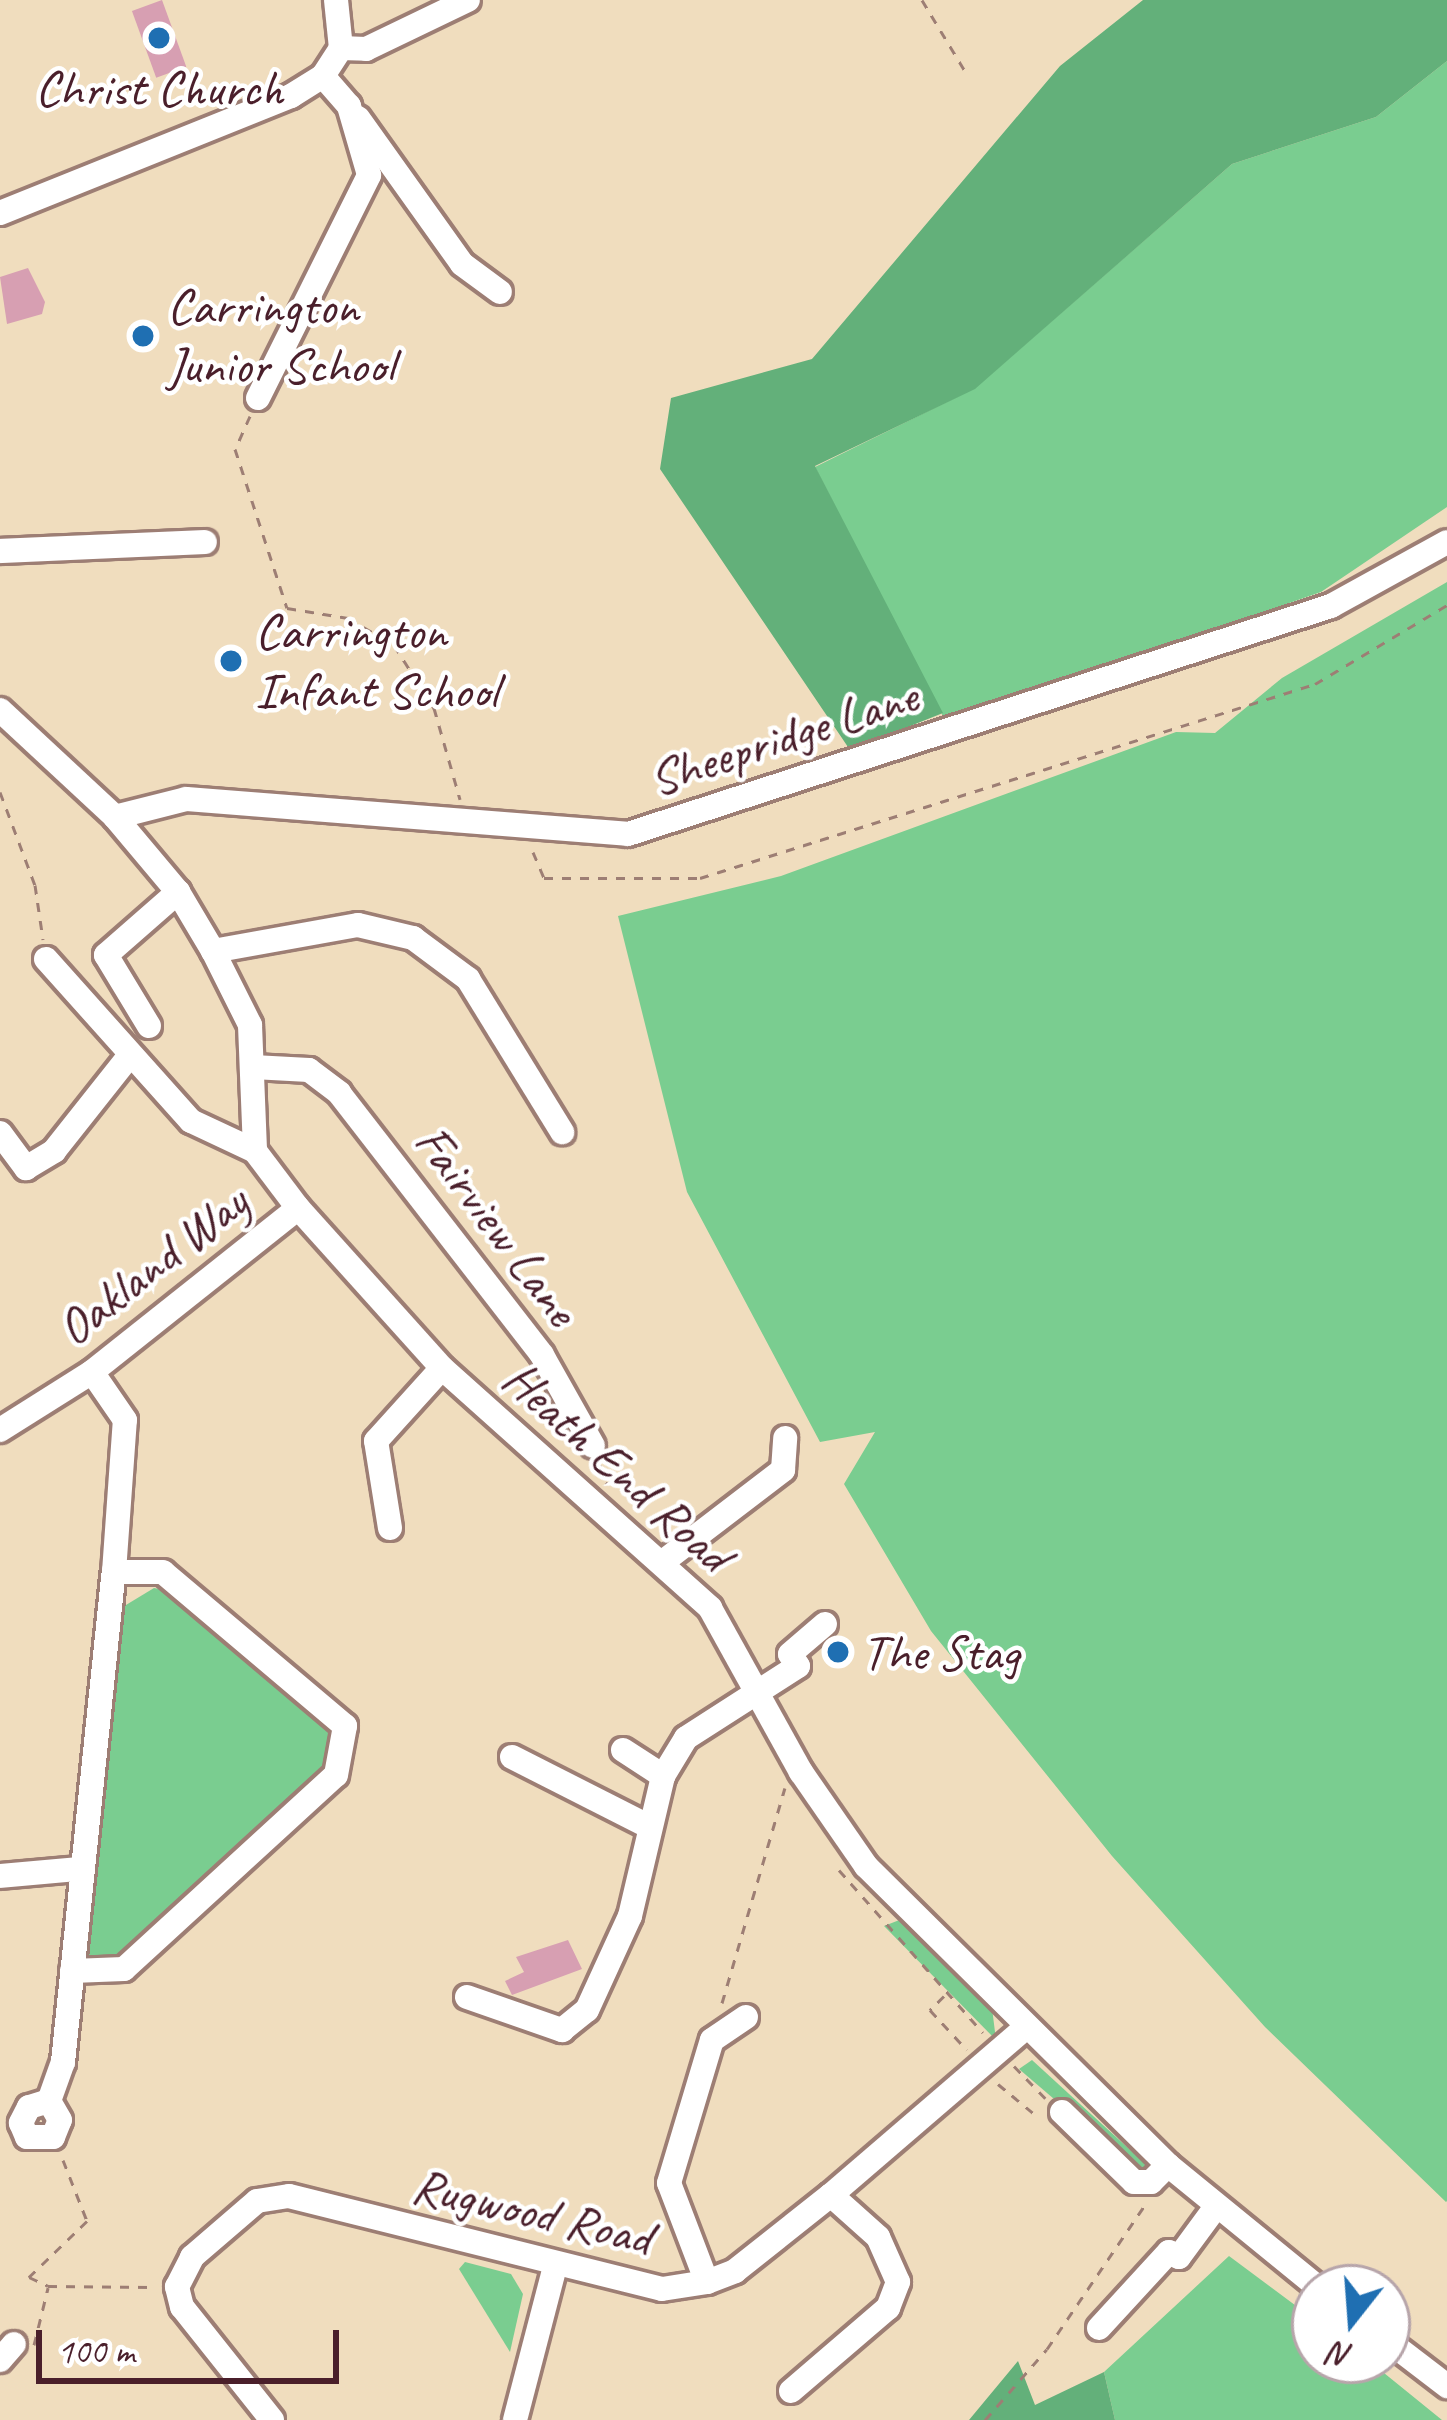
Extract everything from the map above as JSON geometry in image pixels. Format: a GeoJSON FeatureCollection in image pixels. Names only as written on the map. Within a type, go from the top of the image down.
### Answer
{"type":"FeatureCollection","features":[{"type":"Feature","properties":{"kind":"street"},"geometry":{"type":"LineString","coordinates":[[0,213],[322,76],[341,48],[336,0]]}},
{"type":"Feature","properties":{"kind":"street"},"geometry":{"type":"LineString","coordinates":[[341,48],[366,49],[468,0]]}},
{"type":"Feature","properties":{"kind":"street"},"geometry":{"type":"LineString","coordinates":[[322,76],[349,106],[462,264],[500,292]]}},
{"type":"Feature","properties":{"kind":"street"},"geometry":{"type":"LineString","coordinates":[[258,398],[369,175],[349,106]]}},
{"type":"Feature","properties":{"kind":"street"},"geometry":{"type":"LineString","coordinates":[[0,551],[205,542]]}},
{"type":"Feature","properties":{"kind":"street","name":"Sheepridge Lane"},"geometry":{"type":"LineString","coordinates":[[116,817],[186,800],[628,834],[1331,606],[1447,542]]}},
{"type":"Feature","properties":{"kind":"street"},"geometry":{"type":"LineString","coordinates":[[0,710],[116,817],[178,892],[214,951],[250,1025],[255,1150],[191,1121],[127,1059],[46,959]]}},
{"type":"Feature","properties":{"kind":"street"},"geometry":{"type":"LineString","coordinates":[[148,1026],[106,956],[178,892]]}},
{"type":"Feature","properties":{"kind":"street"},"geometry":{"type":"LineString","coordinates":[[214,951],[358,925],[413,938],[468,979],[562,1132]]}},
{"type":"Feature","properties":{"kind":"street"},"geometry":{"type":"LineString","coordinates":[[0,1132],[26,1168],[54,1151],[127,1059]]}},
{"type":"Feature","properties":{"kind":"street","name":"Fairview Lane"},"geometry":{"type":"LineString","coordinates":[[254,1066],[309,1070],[339,1093],[542,1354],[592,1446]]}},
{"type":"Feature","properties":{"kind":"street","name":"Heath End Road"},"geometry":{"type":"LineString","coordinates":[[255,1150],[298,1208],[442,1368],[595,1498],[710,1608],[852,1848],[1168,2165],[1291,2266]]}},
{"type":"Feature","properties":{"kind":"street","name":"Oakland Way"},"geometry":{"type":"LineString","coordinates":[[0,1430],[92,1372],[298,1208]]}},
{"type":"Feature","properties":{"kind":"street"},"geometry":{"type":"LineString","coordinates":[[390,1528],[376,1441],[442,1368]]}},
{"type":"Feature","properties":{"kind":"street"},"geometry":{"type":"LineString","coordinates":[[49,2139],[60,2120],[49,2101],[63,2062],[79,1869],[114,1571],[124,1420],[92,1372]]}},
{"type":"Feature","properties":{"kind":"street"},"geometry":{"type":"LineString","coordinates":[[664,1561],[783,1470],[785,1438]]}},
{"type":"Feature","properties":{"kind":"street"},"geometry":{"type":"LineString","coordinates":[[72,1971],[124,1969],[336,1775],[346,1726],[163,1572],[114,1571]]}},
{"type":"Feature","properties":{"kind":"street"},"geometry":{"type":"LineString","coordinates":[[467,1997],[562,2030],[586,2010],[630,1916],[663,1776],[686,1738],[798,1666],[790,1654],[826,1624]]}},
{"type":"Feature","properties":{"kind":"street"},"geometry":{"type":"LineString","coordinates":[[623,1750],[663,1776]]}},
{"type":"Feature","properties":{"kind":"street"},"geometry":{"type":"LineString","coordinates":[[512,1757],[648,1826]]}},
{"type":"Feature","properties":{"kind":"street"},"geometry":{"type":"LineString","coordinates":[[0,1876],[79,1869]]}},
{"type":"Feature","properties":{"kind":"street"},"geometry":{"type":"LineString","coordinates":[[703,2272],[669,2183],[712,2039],[746,2017]]}},
{"type":"Feature","properties":{"kind":"street","name":"Rugwood Road"},"geometry":{"type":"LineString","coordinates":[[272,2420],[182,2307],[177,2287],[192,2257],[257,2200],[289,2196],[662,2289],[707,2282],[735,2271],[831,2195],[1026,2027]]}},
{"type":"Feature","properties":{"kind":"street"},"geometry":{"type":"LineString","coordinates":[[1057,2108],[1134,2182],[1151,2182],[1168,2165]]}},
{"type":"Feature","properties":{"kind":"street"},"geometry":{"type":"LineString","coordinates":[[791,2391],[888,2308],[898,2282],[878,2236],[831,2195]]}},
{"type":"Feature","properties":{"kind":"street"},"geometry":{"type":"LineString","coordinates":[[1099,2328],[1169,2252],[1179,2257],[1215,2208]]}},
{"type":"Feature","properties":{"kind":"street"},"geometry":{"type":"LineString","coordinates":[[515,2420],[555,2266]]}},
{"type":"Feature","properties":{"kind":"street"},"geometry":{"type":"LineString","coordinates":[[1411,2358],[1447,2386]]}},
{"type":"Feature","properties":{"kind":"path"},"geometry":{"type":"LineString","coordinates":[[922,0],[964,71]]}},
{"type":"Feature","properties":{"kind":"path"},"geometry":{"type":"LineString","coordinates":[[258,398],[235,449],[287,608],[348,618],[394,645],[434,708],[463,824]]}},
{"type":"Feature","properties":{"kind":"path"},"geometry":{"type":"LineString","coordinates":[[523,828],[544,878],[700,878],[1315,684],[1447,605]]}},
{"type":"Feature","properties":{"kind":"path"},"geometry":{"type":"LineString","coordinates":[[0,792],[35,885],[46,959]]}},
{"type":"Feature","properties":{"kind":"path"},"geometry":{"type":"LineString","coordinates":[[592,1446],[607,1483],[595,1498]]}},
{"type":"Feature","properties":{"kind":"path"},"geometry":{"type":"LineString","coordinates":[[712,2039],[784,1790],[797,1807]]}},
{"type":"Feature","properties":{"kind":"path"},"geometry":{"type":"LineString","coordinates":[[836,1858],[858,1900],[1057,2108]]}},
{"type":"Feature","properties":{"kind":"path"},"geometry":{"type":"LineString","coordinates":[[49,2139],[71,2172],[87,2221],[28,2277],[48,2286],[159,2287]]}},
{"type":"Feature","properties":{"kind":"path"},"geometry":{"type":"LineString","coordinates":[[985,2420],[1047,2349],[1159,2192]]}},
{"type":"Feature","properties":{"kind":"path"},"geometry":{"type":"LineString","coordinates":[[7,2352],[38,2345],[48,2286]]}},
{"type":"Feature","properties":{"kind":"green space"},"geometry":{"type":"Polygon","coordinates":[[[1143,0],[1447,0],[1447,61],[1376,117],[1232,164],[975,389],[815,466],[943,713],[850,750],[660,469],[671,398],[812,359],[1060,66],[1143,0]]]}},
{"type":"Feature","properties":{"kind":"green space"},"geometry":{"type":"Polygon","coordinates":[[[1447,61],[1447,507],[1321,592],[946,722],[815,467],[975,388],[1232,164],[1376,117],[1447,61]]]}},
{"type":"Feature","properties":{"kind":"green space"},"geometry":{"type":"Polygon","coordinates":[[[1447,582],[1446,2202],[1265,2027],[1112,1856],[931,1631],[844,1484],[875,1432],[820,1442],[687,1192],[618,916],[781,876],[1176,732],[1215,733],[1282,678],[1447,582]]]}},
{"type":"Feature","properties":{"kind":"green space"},"geometry":{"type":"Polygon","coordinates":[[[154,1588],[170,1591],[342,1739],[339,1763],[115,1971],[93,1967],[84,1946],[121,1608],[154,1588]]]}},
{"type":"Feature","properties":{"kind":"green space"},"geometry":{"type":"Polygon","coordinates":[[[902,1919],[992,2008],[996,2040],[884,1926],[902,1919]]]}},
{"type":"Feature","properties":{"kind":"green space"},"geometry":{"type":"Polygon","coordinates":[[[1032,2060],[1151,2169],[1145,2177],[1019,2069],[1032,2060]]]}},
{"type":"Feature","properties":{"kind":"green space"},"geometry":{"type":"Polygon","coordinates":[[[1229,2256],[1291,2302],[1291,2384],[1398,2384],[1442,2420],[1115,2420],[1104,2372],[1229,2256]]]}},
{"type":"Feature","properties":{"kind":"green space"},"geometry":{"type":"Polygon","coordinates":[[[465,2262],[511,2274],[523,2294],[510,2352],[459,2269],[465,2262]]]}},
{"type":"Feature","properties":{"kind":"green space"},"geometry":{"type":"Polygon","coordinates":[[[1018,2361],[1035,2405],[1104,2372],[1115,2420],[969,2420],[1018,2361]]]}},
{"type":"Feature","properties":{"kind":"building","name":"Christ Church"},"geometry":{"type":"Polygon","coordinates":[[[162,0],[186,67],[156,78],[132,11],[162,0]]]}},
{"type":"Feature","properties":{"kind":"building"},"geometry":{"type":"Polygon","coordinates":[[[28,268],[45,302],[42,314],[7,324],[0,277],[28,268]]]}},
{"type":"Feature","properties":{"kind":"building"},"geometry":{"type":"Polygon","coordinates":[[[568,1940],[582,1969],[512,1995],[505,1981],[524,1972],[516,1957],[568,1940]]]}},
{"type":"Feature","properties":{"kind":"place","name":"Christ Church"},"geometry":{"type":"Point","coordinates":[159,38]}},
{"type":"Feature","properties":{"kind":"place","name":"Carrington Junior School"},"geometry":{"type":"Point","coordinates":[143,336]}},
{"type":"Feature","properties":{"kind":"place","name":"Carrington Infant School"},"geometry":{"type":"Point","coordinates":[231,661]}},
{"type":"Feature","properties":{"kind":"place","name":"The Stag"},"geometry":{"type":"Point","coordinates":[838,1652]}}]}
